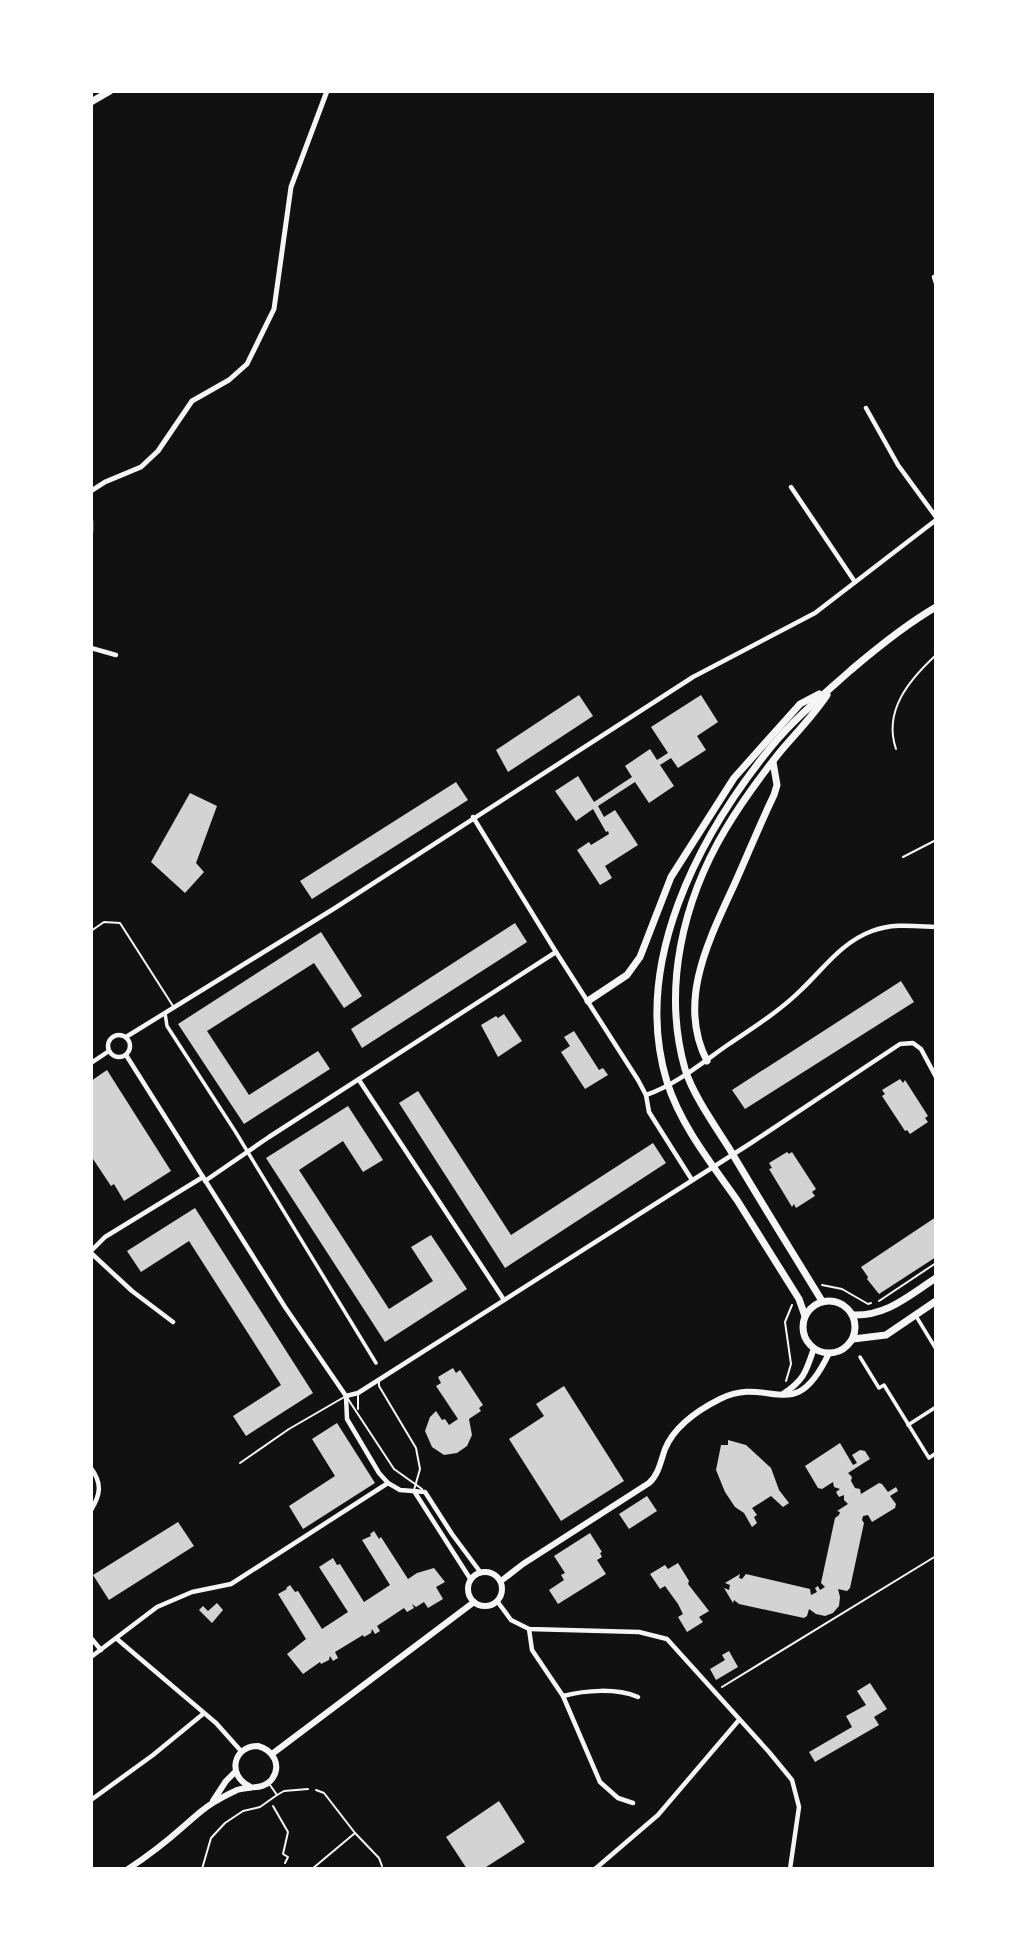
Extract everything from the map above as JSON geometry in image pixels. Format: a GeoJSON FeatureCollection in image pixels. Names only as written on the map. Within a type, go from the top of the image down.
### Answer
{"type":"FeatureCollection","features":[{"type":"Feature","properties":{"kind":"main road"},"geometry":{"type":"LineString","coordinates":[[91,102],[110,91]]}},
{"type":"Feature","properties":{"kind":"main road"},"geometry":{"type":"LineString","coordinates":[[936,607],[901,629],[805,710],[772,746],[743,784],[706,843],[683,892],[662,962],[657,1010],[659,1044],[667,1082],[684,1119],[799,1299],[805,1316],[804,1334],[814,1348],[828,1353],[841,1350],[853,1339],[886,1335],[936,1301]]}},
{"type":"Feature","properties":{"kind":"main road"},"geometry":{"type":"LineString","coordinates":[[822,1301],[712,1121],[686,1072],[677,1026],[676,979],[683,931],[694,894],[724,832],[773,762],[816,712],[832,687]]}},
{"type":"Feature","properties":{"kind":"main road"},"geometry":{"type":"LineString","coordinates":[[588,1001],[627,975],[639,957],[671,877],[734,778],[800,704],[832,687]]}},
{"type":"Feature","properties":{"kind":"main road"},"geometry":{"type":"LineString","coordinates":[[705,1062],[696,1033],[697,982],[705,951],[774,795],[777,785],[773,762]]}},
{"type":"Feature","properties":{"kind":"main road"},"geometry":{"type":"LineString","coordinates":[[853,1315],[880,1313],[897,1305],[936,1278]]}},
{"type":"Feature","properties":{"kind":"main road"},"geometry":{"type":"LineString","coordinates":[[805,1316],[822,1301],[837,1302],[853,1315],[853,1339]]}},
{"type":"Feature","properties":{"kind":"main road"},"geometry":{"type":"LineString","coordinates":[[782,1395],[797,1385],[804,1376],[814,1348]]}},
{"type":"Feature","properties":{"kind":"main road"},"geometry":{"type":"LineString","coordinates":[[500,1581],[649,1483],[658,1471],[672,1435],[679,1426],[704,1409],[735,1394],[794,1394],[806,1388],[818,1376],[828,1353]]}},
{"type":"Feature","properties":{"kind":"main road"},"geometry":{"type":"LineString","coordinates":[[481,1573],[492,1574],[500,1581],[502,1593],[497,1601],[488,1606],[474,1602],[469,1590],[471,1580],[481,1573]]}},
{"type":"Feature","properties":{"kind":"main road"},"geometry":{"type":"LineString","coordinates":[[272,1754],[474,1602]]}},
{"type":"Feature","properties":{"kind":"main road"},"geometry":{"type":"LineString","coordinates":[[211,1803],[249,1786],[269,1783],[276,1771],[276,1764],[272,1754],[258,1746],[241,1751],[236,1758],[235,1772],[243,1783],[249,1786]]}},
{"type":"Feature","properties":{"kind":"main road"},"geometry":{"type":"LineString","coordinates":[[128,1869],[150,1855],[211,1803],[235,1772]]}},
{"type":"Feature","properties":{"kind":"street"},"geometry":{"type":"LineString","coordinates":[[91,491],[141,467],[158,451],[192,401],[229,380],[247,364],[274,309],[291,187],[327,91]]}},
{"type":"Feature","properties":{"kind":"street"},"geometry":{"type":"LineString","coordinates":[[934,277],[936,283]]}},
{"type":"Feature","properties":{"kind":"street"},"geometry":{"type":"LineString","coordinates":[[126,1037],[335,908],[692,677],[816,613],[936,519],[898,465],[866,408]]}},
{"type":"Feature","properties":{"kind":"street"},"geometry":{"type":"LineString","coordinates":[[791,487],[855,582]]}},
{"type":"Feature","properties":{"kind":"street"},"geometry":{"type":"LineString","coordinates":[[91,521],[91,532]]}},
{"type":"Feature","properties":{"kind":"street"},"geometry":{"type":"LineString","coordinates":[[91,648],[116,655]]}},
{"type":"Feature","properties":{"kind":"street"},"geometry":{"type":"LineString","coordinates":[[473,817],[646,1094],[649,1112],[692,1180]]}},
{"type":"Feature","properties":{"kind":"street"},"geometry":{"type":"LineString","coordinates":[[646,1094],[705,1062],[784,1006],[854,939],[874,930],[898,925],[936,927]]}},
{"type":"Feature","properties":{"kind":"street"},"geometry":{"type":"LineString","coordinates":[[173,1322],[132,1291],[91,1252],[105,1237],[247,1152],[556,952]]}},
{"type":"Feature","properties":{"kind":"street"},"geometry":{"type":"LineString","coordinates":[[165,1013],[167,1026],[376,1363]]}},
{"type":"Feature","properties":{"kind":"street"},"geometry":{"type":"LineString","coordinates":[[112,1037],[126,1037],[131,1046],[126,1055],[116,1057],[109,1051],[108,1044],[112,1037]]}},
{"type":"Feature","properties":{"kind":"street"},"geometry":{"type":"LineString","coordinates":[[346,1395],[358,1393],[379,1383],[900,1044],[913,1043],[920,1049],[936,1077]]}},
{"type":"Feature","properties":{"kind":"street"},"geometry":{"type":"LineString","coordinates":[[93,1062],[109,1051]]}},
{"type":"Feature","properties":{"kind":"street"},"geometry":{"type":"LineString","coordinates":[[126,1055],[308,1341],[346,1395],[347,1419],[351,1429],[388,1483],[400,1489],[415,1488],[425,1492],[481,1573]]}},
{"type":"Feature","properties":{"kind":"street"},"geometry":{"type":"LineString","coordinates":[[359,1080],[505,1300]]}},
{"type":"Feature","properties":{"kind":"street"},"geometry":{"type":"LineString","coordinates":[[916,1316],[936,1349]]}},
{"type":"Feature","properties":{"kind":"street"},"geometry":{"type":"LineString","coordinates":[[860,1357],[879,1388],[884,1385],[929,1458],[936,1453]]}},
{"type":"Feature","properties":{"kind":"street"},"geometry":{"type":"LineString","coordinates":[[908,1425],[936,1407]]}},
{"type":"Feature","properties":{"kind":"street"},"geometry":{"type":"LineString","coordinates":[[91,1468],[97,1477],[100,1492],[91,1510]]}},
{"type":"Feature","properties":{"kind":"street"},"geometry":{"type":"LineString","coordinates":[[91,1657],[157,1607],[192,1592],[231,1584],[388,1483]]}},
{"type":"Feature","properties":{"kind":"street"},"geometry":{"type":"LineString","coordinates":[[415,1488],[471,1580]]}},
{"type":"Feature","properties":{"kind":"street"},"geometry":{"type":"LineString","coordinates":[[497,1601],[511,1620],[529,1629],[639,1632],[661,1636],[673,1645],[713,1693],[785,1770],[797,1792],[799,1817],[790,1869]]}},
{"type":"Feature","properties":{"kind":"street"},"geometry":{"type":"LineString","coordinates":[[529,1629],[532,1650],[563,1696],[600,1783],[618,1798],[633,1803]]}},
{"type":"Feature","properties":{"kind":"street"},"geometry":{"type":"LineString","coordinates":[[91,1639],[101,1650]]}},
{"type":"Feature","properties":{"kind":"street"},"geometry":{"type":"LineString","coordinates":[[117,1639],[216,1723],[241,1751]]}},
{"type":"Feature","properties":{"kind":"street"},"geometry":{"type":"LineString","coordinates":[[563,1696],[580,1691],[628,1693],[638,1696]]}},
{"type":"Feature","properties":{"kind":"street"},"geometry":{"type":"LineString","coordinates":[[91,1800],[203,1714]]}},
{"type":"Feature","properties":{"kind":"street"},"geometry":{"type":"LineString","coordinates":[[595,1869],[657,1815],[740,1720]]}},
{"type":"Feature","properties":{"kind":"lane"},"geometry":{"type":"LineString","coordinates":[[91,931],[104,922],[120,923],[173,1007]]}},
{"type":"Feature","properties":{"kind":"lane"},"geometry":{"type":"LineString","coordinates":[[91,1053],[93,1062]]}},
{"type":"Feature","properties":{"kind":"lane"},"geometry":{"type":"LineString","coordinates":[[240,1463],[289,1429],[346,1395],[394,1469],[415,1488],[420,1469],[416,1447],[379,1383]]}},
{"type":"Feature","properties":{"kind":"lane"},"geometry":{"type":"LineString","coordinates":[[358,1393],[356,1400],[359,1413]]}},
{"type":"Feature","properties":{"kind":"lane"},"geometry":{"type":"LineString","coordinates":[[269,1783],[277,1795]]}},
{"type":"Feature","properties":{"kind":"lane"},"geometry":{"type":"LineString","coordinates":[[202,1869],[211,1838],[225,1824],[243,1811],[260,1807],[284,1791],[308,1789]]}},
{"type":"Feature","properties":{"kind":"lane"},"geometry":{"type":"LineString","coordinates":[[162,1869],[173,1869]]}},
{"type":"Feature","properties":{"kind":"path"},"geometry":{"type":"LineString","coordinates":[[896,749],[891,735],[892,715],[901,697],[936,655]]}},
{"type":"Feature","properties":{"kind":"path"},"geometry":{"type":"LineString","coordinates":[[903,857],[936,840]]}},
{"type":"Feature","properties":{"kind":"path"},"geometry":{"type":"LineString","coordinates":[[880,1301],[936,1263]]}},
{"type":"Feature","properties":{"kind":"path"},"geometry":{"type":"LineString","coordinates":[[713,1693],[936,1556]]}},
{"type":"Feature","properties":{"kind":"path"},"geometry":{"type":"LineString","coordinates":[[308,1789],[324,1793],[355,1833],[379,1858],[382,1866]]}},
{"type":"Feature","properties":{"kind":"path"},"geometry":{"type":"LineString","coordinates":[[276,1811],[288,1832],[283,1854],[288,1857],[285,1863]]}},
{"type":"Feature","properties":{"kind":"path"},"geometry":{"type":"LineString","coordinates":[[312,1869],[355,1833]]}},
{"type":"Feature","properties":{"kind":"building"},"geometry":{"type":"Polygon","coordinates":[[[579,695],[593,716],[508,772],[496,750],[579,695]]]}},
{"type":"Feature","properties":{"kind":"building"},"geometry":{"type":"Polygon","coordinates":[[[701,695],[718,722],[697,736],[706,750],[678,768],[671,758],[660,765],[674,786],[649,803],[635,782],[598,806],[604,817],[615,810],[638,845],[605,866],[612,878],[600,885],[577,850],[609,834],[608,831],[606,832],[593,809],[576,821],[555,791],[578,776],[594,802],[632,777],[625,766],[650,749],[657,760],[668,753],[651,727],[701,695]]]}},
{"type":"Feature","properties":{"kind":"building"},"geometry":{"type":"Polygon","coordinates":[[[456,782],[468,800],[312,899],[300,881],[456,782]]]}},
{"type":"Feature","properties":{"kind":"building"},"geometry":{"type":"Polygon","coordinates":[[[190,793],[217,806],[196,863],[204,872],[185,893],[151,862],[190,793]]]}},
{"type":"Feature","properties":{"kind":"building"},"geometry":{"type":"Polygon","coordinates":[[[515,923],[527,942],[362,1048],[351,1029],[515,923]]]}},
{"type":"Feature","properties":{"kind":"building"},"geometry":{"type":"Polygon","coordinates":[[[321,932],[362,996],[344,1008],[314,963],[207,1031],[249,1095],[318,1051],[330,1069],[244,1124],[178,1024],[321,932]]]}},
{"type":"Feature","properties":{"kind":"building"},"geometry":{"type":"Polygon","coordinates":[[[901,981],[914,1002],[745,1109],[732,1090],[901,981]]]}},
{"type":"Feature","properties":{"kind":"building"},"geometry":{"type":"Polygon","coordinates":[[[504,1014],[522,1041],[498,1057],[481,1025],[504,1014]]]}},
{"type":"Feature","properties":{"kind":"building"},"geometry":{"type":"Polygon","coordinates":[[[574,1031],[599,1070],[603,1068],[608,1075],[585,1089],[561,1052],[570,1046],[564,1037],[574,1031]]]}},
{"type":"Feature","properties":{"kind":"building"},"geometry":{"type":"Polygon","coordinates":[[[107,1070],[171,1171],[124,1201],[91,1156],[91,1081],[107,1070]]]}},
{"type":"Feature","properties":{"kind":"building"},"geometry":{"type":"Polygon","coordinates":[[[900,1079],[903,1083],[905,1080],[928,1116],[925,1118],[928,1122],[910,1134],[905,1131],[882,1096],[885,1094],[882,1090],[900,1079]]]}},
{"type":"Feature","properties":{"kind":"building"},"geometry":{"type":"Polygon","coordinates":[[[418,1091],[511,1235],[653,1143],[666,1163],[505,1268],[399,1103],[418,1091]]]}},
{"type":"Feature","properties":{"kind":"building"},"geometry":{"type":"Polygon","coordinates":[[[348,1106],[383,1160],[363,1172],[343,1141],[299,1170],[389,1309],[433,1281],[411,1247],[431,1235],[467,1289],[385,1342],[266,1158],[348,1106]]]}},
{"type":"Feature","properties":{"kind":"building"},"geometry":{"type":"Polygon","coordinates":[[[787,1152],[792,1152],[816,1189],[812,1192],[815,1196],[796,1208],[794,1204],[792,1207],[769,1169],[772,1168],[769,1163],[787,1152]]]}},
{"type":"Feature","properties":{"kind":"building"},"geometry":{"type":"Polygon","coordinates":[[[195,1208],[313,1393],[246,1436],[233,1416],[281,1385],[189,1241],[141,1272],[127,1251],[195,1208]]]}},
{"type":"Feature","properties":{"kind":"building"},"geometry":{"type":"Polygon","coordinates":[[[936,1217],[936,1257],[879,1294],[861,1267],[936,1217]]]}},
{"type":"Feature","properties":{"kind":"building"},"geometry":{"type":"Polygon","coordinates":[[[453,1368],[456,1373],[460,1370],[483,1405],[479,1408],[481,1411],[469,1419],[472,1435],[467,1446],[457,1453],[444,1455],[432,1447],[425,1431],[430,1417],[436,1411],[449,1425],[458,1419],[436,1386],[441,1383],[438,1377],[453,1368]]]}},
{"type":"Feature","properties":{"kind":"building"},"geometry":{"type":"Polygon","coordinates":[[[564,1386],[624,1481],[561,1521],[509,1439],[544,1416],[536,1404],[564,1386]]]}},
{"type":"Feature","properties":{"kind":"building"},"geometry":{"type":"Polygon","coordinates":[[[337,1423],[375,1483],[303,1529],[289,1506],[335,1476],[312,1439],[337,1423]]]}},
{"type":"Feature","properties":{"kind":"building"},"geometry":{"type":"Polygon","coordinates":[[[728,1440],[746,1445],[771,1468],[779,1490],[789,1503],[783,1507],[771,1496],[752,1508],[757,1515],[754,1517],[757,1523],[752,1527],[744,1513],[735,1507],[725,1492],[716,1470],[721,1445],[728,1445],[728,1440]]]}},
{"type":"Feature","properties":{"kind":"building"},"geometry":{"type":"Polygon","coordinates":[[[840,1443],[853,1465],[857,1463],[852,1455],[860,1450],[865,1451],[870,1459],[848,1473],[861,1494],[879,1483],[888,1492],[896,1487],[898,1491],[890,1496],[896,1504],[895,1508],[872,1522],[868,1515],[863,1516],[864,1523],[850,1588],[847,1591],[838,1589],[839,1606],[833,1613],[825,1616],[809,1609],[804,1618],[739,1604],[734,1600],[733,1603],[724,1588],[729,1590],[730,1585],[725,1583],[740,1574],[739,1578],[742,1579],[746,1574],[810,1589],[811,1595],[817,1592],[815,1588],[818,1586],[820,1590],[825,1587],[821,1583],[835,1518],[840,1512],[837,1511],[848,1504],[844,1495],[839,1497],[836,1492],[840,1489],[834,1487],[833,1482],[822,1489],[818,1488],[805,1466],[840,1443]]]}},
{"type":"Feature","properties":{"kind":"building"},"geometry":{"type":"Polygon","coordinates":[[[647,1496],[657,1511],[629,1529],[619,1514],[647,1496]]]}},
{"type":"Feature","properties":{"kind":"building"},"geometry":{"type":"Polygon","coordinates":[[[178,1522],[194,1546],[109,1600],[93,1575],[178,1522]]]}},
{"type":"Feature","properties":{"kind":"building"},"geometry":{"type":"Polygon","coordinates":[[[374,1531],[379,1539],[381,1537],[408,1579],[434,1568],[445,1582],[436,1587],[443,1599],[428,1608],[424,1602],[416,1607],[412,1604],[414,1608],[407,1612],[404,1608],[377,1626],[380,1631],[375,1634],[372,1629],[371,1633],[335,1652],[338,1658],[333,1661],[330,1656],[329,1660],[321,1664],[320,1662],[303,1674],[287,1654],[306,1639],[278,1594],[290,1585],[295,1592],[298,1591],[322,1629],[348,1612],[319,1567],[333,1558],[337,1565],[340,1564],[364,1602],[390,1585],[362,1540],[371,1536],[374,1531]]]}},
{"type":"Feature","properties":{"kind":"building"},"geometry":{"type":"Polygon","coordinates":[[[590,1533],[602,1552],[602,1557],[597,1560],[606,1574],[558,1604],[549,1590],[564,1580],[561,1575],[565,1573],[554,1556],[590,1533]]]}},
{"type":"Feature","properties":{"kind":"building"},"geometry":{"type":"Polygon","coordinates":[[[678,1563],[689,1581],[688,1584],[709,1611],[699,1617],[703,1622],[687,1632],[678,1617],[683,1614],[678,1604],[665,1586],[660,1589],[650,1574],[665,1565],[668,1569],[678,1563]]]}},
{"type":"Feature","properties":{"kind":"building"},"geometry":{"type":"Polygon","coordinates":[[[217,1603],[223,1610],[212,1623],[199,1610],[203,1606],[208,1611],[217,1603]]]}},
{"type":"Feature","properties":{"kind":"building"},"geometry":{"type":"Polygon","coordinates":[[[729,1651],[738,1667],[716,1680],[710,1669],[725,1660],[722,1655],[729,1651]]]}},
{"type":"Feature","properties":{"kind":"building"},"geometry":{"type":"Polygon","coordinates":[[[870,1683],[887,1709],[874,1717],[879,1725],[815,1762],[809,1752],[852,1727],[846,1716],[866,1705],[857,1691],[870,1683]]]}},
{"type":"Feature","properties":{"kind":"building"},"geometry":{"type":"Polygon","coordinates":[[[499,1801],[525,1842],[483,1869],[467,1869],[446,1837],[499,1801]]]}}]}
